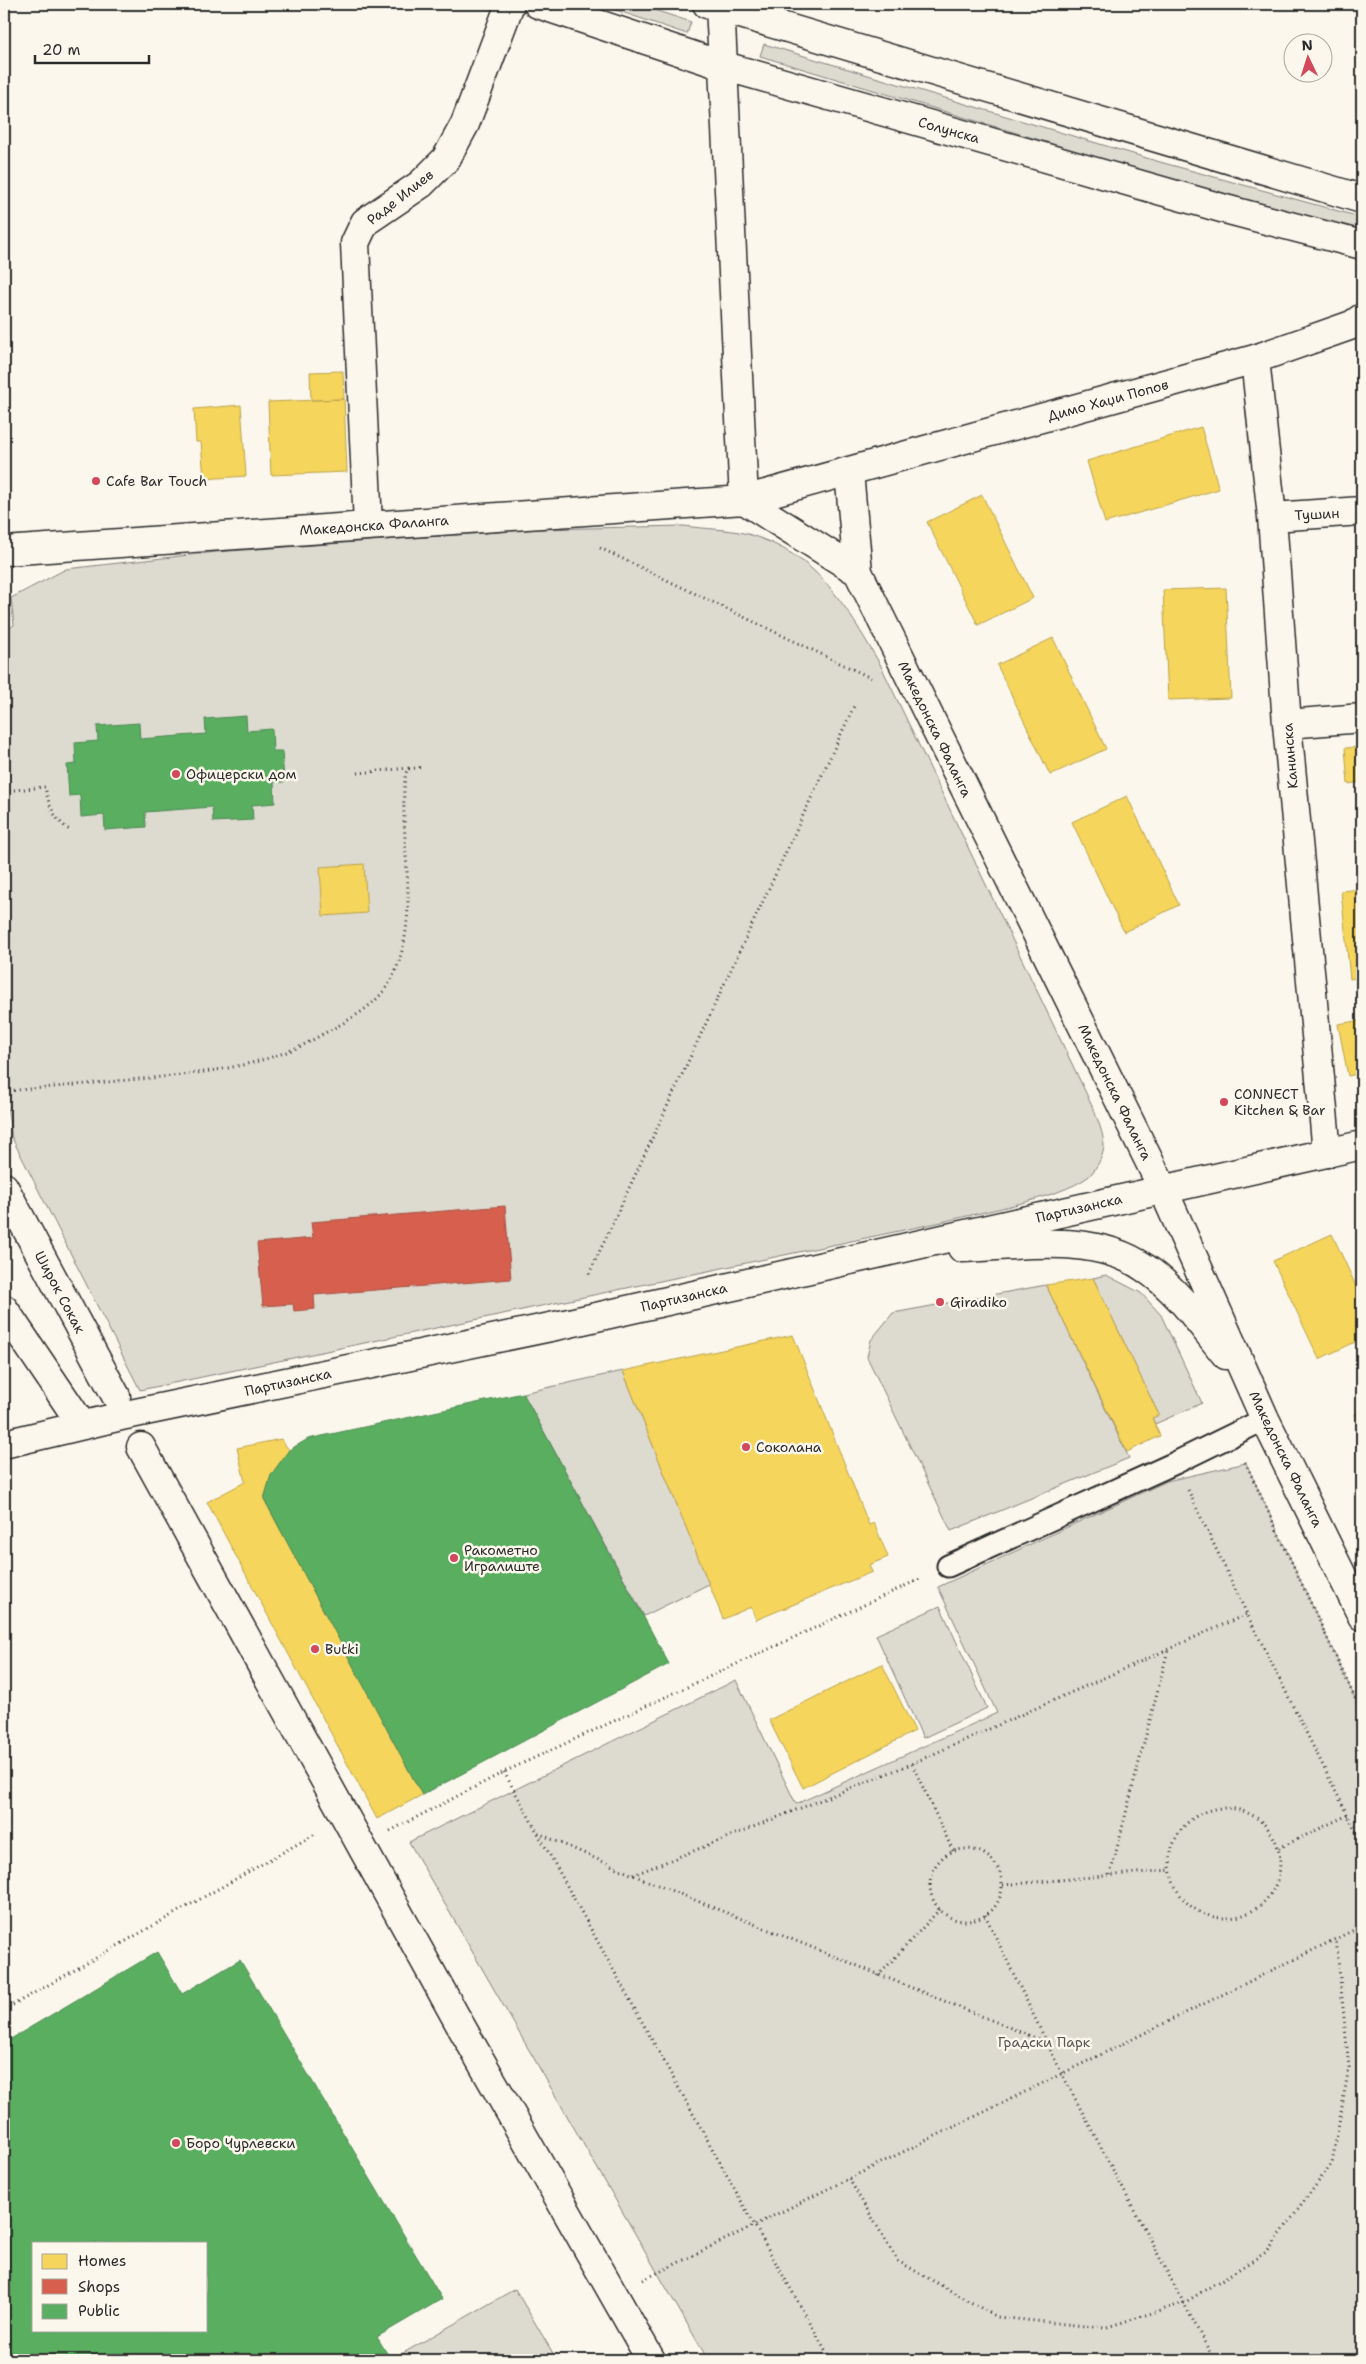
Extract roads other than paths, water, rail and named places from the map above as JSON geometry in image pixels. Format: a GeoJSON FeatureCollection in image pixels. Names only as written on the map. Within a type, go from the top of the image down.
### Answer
{"type":"FeatureCollection","features":[{"type":"Feature","properties":{"kind":"street","name":"Раде Илиев"},"geometry":{"type":"LineString","coordinates":[[368,526],[355,243],[365,222],[421,184],[446,159],[465,124],[510,4]]}},
{"type":"Feature","properties":{"kind":"street","name":"Солунска"},"geometry":{"type":"LineString","coordinates":[[538,4],[724,66],[1215,206],[1362,245]]}},
{"type":"Feature","properties":{"kind":"street"},"geometry":{"type":"LineString","coordinates":[[858,572],[744,500],[724,66],[716,5],[1362,198]]}},
{"type":"Feature","properties":{"kind":"street","name":"Димо Хаџи Попов"},"geometry":{"type":"LineString","coordinates":[[849,472],[1255,359],[1352,325],[1362,318]]}},
{"type":"Feature","properties":{"kind":"street","name":"Канинска"},"geometry":{"type":"LineString","coordinates":[[1255,359],[1272,517],[1287,724],[1327,1153]]}},
{"type":"Feature","properties":{"kind":"street","name":"Македонска Фаланга"},"geometry":{"type":"LineString","coordinates":[[4,552],[744,500],[849,472],[858,572],[1163,1190],[1265,1418],[1362,1616]]}},
{"type":"Feature","properties":{"kind":"street","name":"Тушин"},"geometry":{"type":"LineString","coordinates":[[1272,517],[1362,511]]}},
{"type":"Feature","properties":{"kind":"street"},"geometry":{"type":"LineString","coordinates":[[1287,724],[1362,718]]}},
{"type":"Feature","properties":{"kind":"street","name":"Партизанска"},"geometry":{"type":"LineString","coordinates":[[4,1444],[565,1324],[1362,1145]]}},
{"type":"Feature","properties":{"kind":"street","name":"Широк Сокак"},"geometry":{"type":"LineString","coordinates":[[4,1187],[116,1396]]}},
{"type":"Feature","properties":{"kind":"street"},"geometry":{"type":"LineString","coordinates":[[896,1250],[1075,1245],[1121,1254],[1145,1268],[1171,1290],[1247,1379]]}},
{"type":"Feature","properties":{"kind":"street"},"geometry":{"type":"LineString","coordinates":[[4,1309],[82,1426]]}},
{"type":"Feature","properties":{"kind":"street"},"geometry":{"type":"LineString","coordinates":[[141,1447],[345,1818],[651,2360]]}},
{"type":"Feature","properties":{"kind":"lane"},"geometry":{"type":"LineString","coordinates":[[948,1566],[1175,1463],[1265,1418]]}},
{"type":"Feature","properties":{"kind":"place","name":"Cafe Bar Touch"},"geometry":{"type":"Point","coordinates":[96,481]}},
{"type":"Feature","properties":{"kind":"place","name":"Офицерски дом"},"geometry":{"type":"Point","coordinates":[176,774]}},
{"type":"Feature","properties":{"kind":"place","name":"CONNECT Kitchen & Bar"},"geometry":{"type":"Point","coordinates":[1224,1102]}},
{"type":"Feature","properties":{"kind":"place","name":"Giradiko"},"geometry":{"type":"Point","coordinates":[940,1302]}},
{"type":"Feature","properties":{"kind":"place","name":"Соколана"},"geometry":{"type":"Point","coordinates":[746,1447]}},
{"type":"Feature","properties":{"kind":"place","name":"Ракометно Игралиште"},"geometry":{"type":"Point","coordinates":[454,1558]}},
{"type":"Feature","properties":{"kind":"place","name":"Butki"},"geometry":{"type":"Point","coordinates":[315,1649]}},
{"type":"Feature","properties":{"kind":"place","name":"Боро Чурлевски"},"geometry":{"type":"Point","coordinates":[176,2143]}},
{"type":"Feature","properties":{"kind":"park label","name":"Градски Парк"},"geometry":{"type":"Point","coordinates":[1044,2042]}}]}
